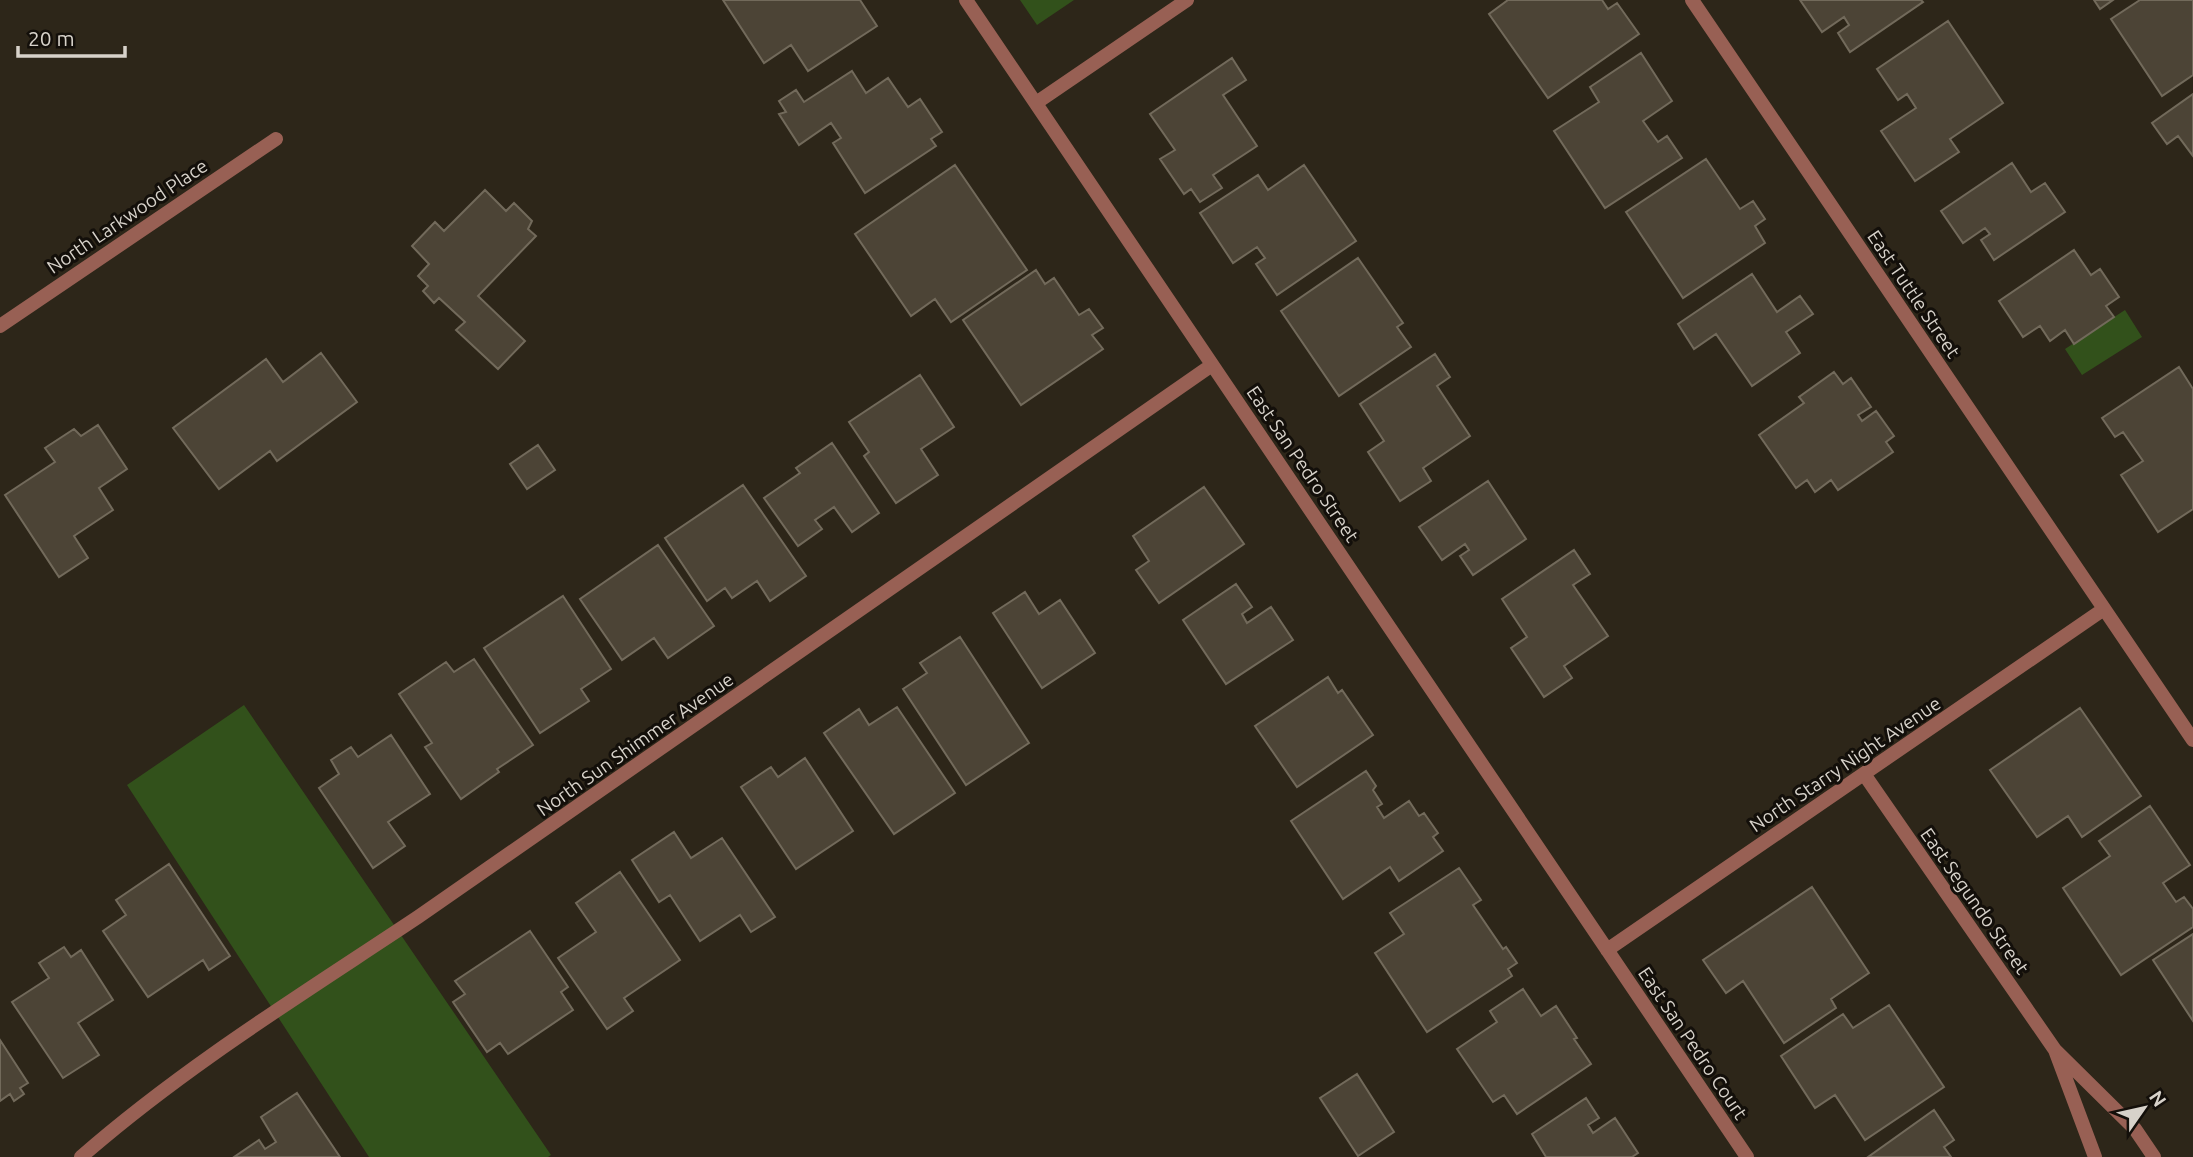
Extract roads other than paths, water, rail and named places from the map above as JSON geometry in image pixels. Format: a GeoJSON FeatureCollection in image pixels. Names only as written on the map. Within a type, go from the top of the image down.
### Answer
{"type":"FeatureCollection","features":[{"type":"Feature","properties":{"kind":"street","name":"East San Pedro Street"},"geometry":{"type":"LineString","coordinates":[[966,0],[1607,950]]}},
{"type":"Feature","properties":{"kind":"street"},"geometry":{"type":"LineString","coordinates":[[1036,103],[1187,0]]}},
{"type":"Feature","properties":{"kind":"street","name":"East Tuttle Street"},"geometry":{"type":"LineString","coordinates":[[1692,0],[2193,740]]}},
{"type":"Feature","properties":{"kind":"street","name":"North Larkwood Place"},"geometry":{"type":"LineString","coordinates":[[0,326],[276,139]]}},
{"type":"Feature","properties":{"kind":"street","name":"North Sun Shimmer Avenue"},"geometry":{"type":"LineString","coordinates":[[82,1157],[115,1127],[208,1059],[418,917],[1212,365]]}},
{"type":"Feature","properties":{"kind":"street","name":"North Starry Night Avenue"},"geometry":{"type":"LineString","coordinates":[[1607,950],[2104,609]]}},
{"type":"Feature","properties":{"kind":"street","name":"East Segundo Street"},"geometry":{"type":"LineString","coordinates":[[1864,774],[2055,1051],[2135,1129],[2154,1157]]}},
{"type":"Feature","properties":{"kind":"street","name":"East San Pedro Court"},"geometry":{"type":"LineString","coordinates":[[1607,950],[1747,1157]]}},
{"type":"Feature","properties":{"kind":"street","name":"East Segundo Street"},"geometry":{"type":"LineString","coordinates":[[2055,1051],[2095,1157]]}}]}
